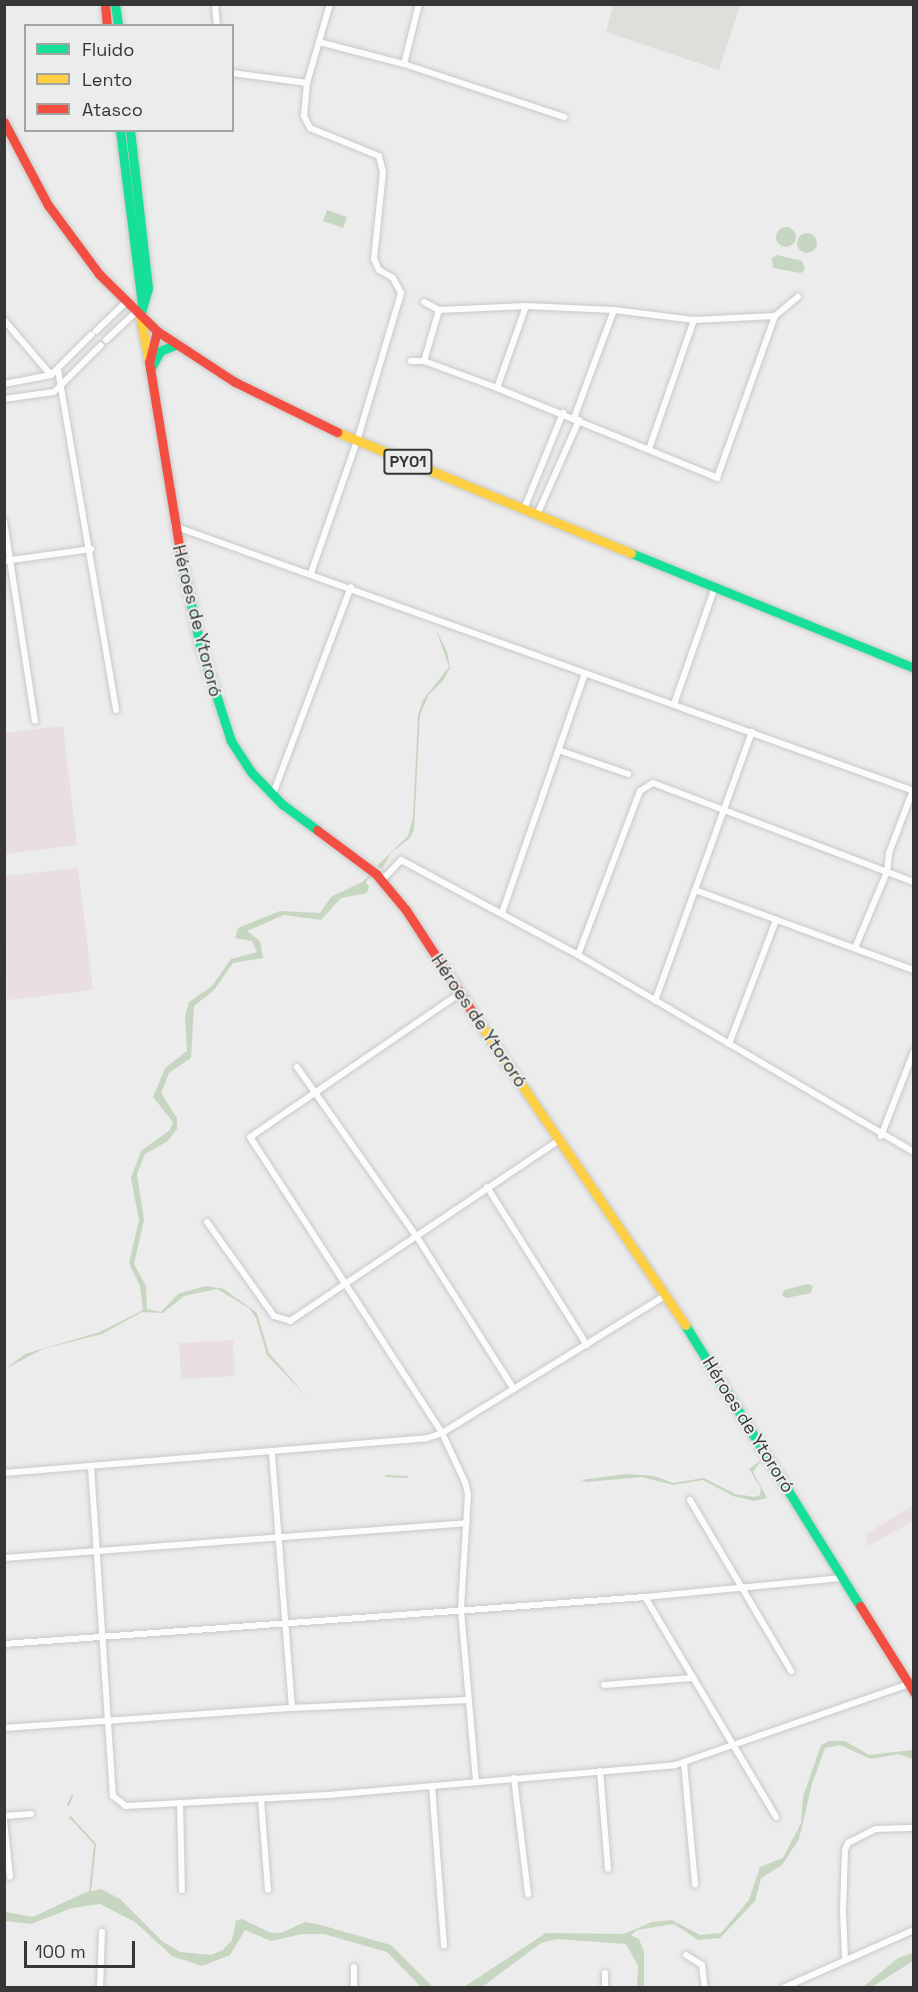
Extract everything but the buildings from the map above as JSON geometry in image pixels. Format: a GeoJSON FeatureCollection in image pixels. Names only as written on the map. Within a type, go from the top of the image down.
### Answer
{"type":"FeatureCollection","features":[{"type":"Feature","properties":{"kind":"main road"},"geometry":{"type":"LineString","coordinates":[[105,4],[107,24]]}},
{"type":"Feature","properties":{"kind":"main road"},"geometry":{"type":"LineString","coordinates":[[115,4],[118,24]]}},
{"type":"Feature","properties":{"kind":"main road","name":"PY01"},"geometry":{"type":"LineString","coordinates":[[4,122],[65,232],[126,302],[140,311],[157,331],[175,345],[256,395],[357,441],[914,668]]}},
{"type":"Feature","properties":{"kind":"main road"},"geometry":{"type":"LineString","coordinates":[[120,132],[143,288]]}},
{"type":"Feature","properties":{"kind":"main road"},"geometry":{"type":"LineString","coordinates":[[130,132],[143,288],[140,311],[149,366]]}},
{"type":"Feature","properties":{"kind":"main road","name":"Héroes de Ytororó"},"geometry":{"type":"LineString","coordinates":[[157,331],[149,366],[174,526],[200,645],[220,714],[238,752],[273,794],[303,822],[379,877],[406,910],[459,994],[561,1139],[666,1295],[845,1578],[911,1688]]}},
{"type":"Feature","properties":{"kind":"main road"},"geometry":{"type":"LineString","coordinates":[[149,366],[160,351],[175,345]]}},
{"type":"Feature","properties":{"kind":"street"},"geometry":{"type":"LineString","coordinates":[[215,4],[216,24]]}},
{"type":"Feature","properties":{"kind":"street"},"geometry":{"type":"LineString","coordinates":[[311,573],[357,441],[401,293],[393,278],[379,270],[374,259],[383,172],[379,156],[310,128],[304,116],[307,83],[330,4]]}},
{"type":"Feature","properties":{"kind":"street"},"geometry":{"type":"LineString","coordinates":[[404,64],[419,4]]}},
{"type":"Feature","properties":{"kind":"street"},"geometry":{"type":"LineString","coordinates":[[319,42],[404,64],[564,117]]}},
{"type":"Feature","properties":{"kind":"street"},"geometry":{"type":"LineString","coordinates":[[234,73],[307,83]]}},
{"type":"Feature","properties":{"kind":"street"},"geometry":{"type":"LineString","coordinates":[[411,361],[424,361],[563,413],[713,478],[721,476],[775,316],[798,297]]}},
{"type":"Feature","properties":{"kind":"street"},"geometry":{"type":"LineString","coordinates":[[4,384],[51,375],[126,302]]}},
{"type":"Feature","properties":{"kind":"street"},"geometry":{"type":"LineString","coordinates":[[424,302],[439,310],[526,306],[614,310],[694,320],[775,316]]}},
{"type":"Feature","properties":{"kind":"street"},"geometry":{"type":"LineString","coordinates":[[498,388],[526,306]]}},
{"type":"Feature","properties":{"kind":"street"},"geometry":{"type":"LineString","coordinates":[[424,361],[439,310]]}},
{"type":"Feature","properties":{"kind":"street"},"geometry":{"type":"LineString","coordinates":[[537,515],[576,419],[614,310]]}},
{"type":"Feature","properties":{"kind":"street"},"geometry":{"type":"LineString","coordinates":[[4,399],[46,394],[61,386],[104,342],[140,311]]}},
{"type":"Feature","properties":{"kind":"street"},"geometry":{"type":"LineString","coordinates":[[4,320],[51,375]]}},
{"type":"Feature","properties":{"kind":"street"},"geometry":{"type":"LineString","coordinates":[[649,449],[694,320]]}},
{"type":"Feature","properties":{"kind":"street"},"geometry":{"type":"LineString","coordinates":[[58,370],[91,549],[116,710]]}},
{"type":"Feature","properties":{"kind":"street"},"geometry":{"type":"LineString","coordinates":[[524,509],[563,413]]}},
{"type":"Feature","properties":{"kind":"street"},"geometry":{"type":"LineString","coordinates":[[4,521],[8,561],[35,721]]}},
{"type":"Feature","properties":{"kind":"street"},"geometry":{"type":"LineString","coordinates":[[174,526],[351,587],[913,790],[889,853],[887,872],[855,948]]}},
{"type":"Feature","properties":{"kind":"street"},"geometry":{"type":"LineString","coordinates":[[8,561],[91,549]]}},
{"type":"Feature","properties":{"kind":"street"},"geometry":{"type":"LineString","coordinates":[[273,794],[351,587]]}},
{"type":"Feature","properties":{"kind":"street"},"geometry":{"type":"LineString","coordinates":[[674,704],[715,587]]}},
{"type":"Feature","properties":{"kind":"street"},"geometry":{"type":"LineString","coordinates":[[502,913],[561,751],[585,673]]}},
{"type":"Feature","properties":{"kind":"street"},"geometry":{"type":"LineString","coordinates":[[655,1001],[752,732]]}},
{"type":"Feature","properties":{"kind":"street"},"geometry":{"type":"LineString","coordinates":[[561,751],[628,774]]}},
{"type":"Feature","properties":{"kind":"street"},"geometry":{"type":"LineString","coordinates":[[578,955],[640,791],[652,783],[914,882]]}},
{"type":"Feature","properties":{"kind":"street"},"geometry":{"type":"LineString","coordinates":[[379,877],[401,860],[578,955],[882,1136],[914,1152]]}},
{"type":"Feature","properties":{"kind":"street"},"geometry":{"type":"LineString","coordinates":[[695,890],[914,970]]}},
{"type":"Feature","properties":{"kind":"street"},"geometry":{"type":"LineString","coordinates":[[729,1044],[776,920]]}},
{"type":"Feature","properties":{"kind":"street"},"geometry":{"type":"LineString","coordinates":[[459,994],[254,1131],[251,1143],[442,1433],[465,1482],[467,1523],[461,1610],[476,1781]]}},
{"type":"Feature","properties":{"kind":"street"},"geometry":{"type":"LineString","coordinates":[[882,1136],[914,1051]]}},
{"type":"Feature","properties":{"kind":"street"},"geometry":{"type":"LineString","coordinates":[[297,1067],[417,1237],[514,1389]]}},
{"type":"Feature","properties":{"kind":"street"},"geometry":{"type":"LineString","coordinates":[[207,1222],[246,1282],[281,1320],[290,1320],[346,1285],[487,1187],[561,1139]]}},
{"type":"Feature","properties":{"kind":"street"},"geometry":{"type":"LineString","coordinates":[[487,1187],[587,1345]]}},
{"type":"Feature","properties":{"kind":"street"},"geometry":{"type":"LineString","coordinates":[[4,1473],[412,1442],[442,1433],[666,1295]]}},
{"type":"Feature","properties":{"kind":"street"},"geometry":{"type":"LineString","coordinates":[[272,1452],[276,1538],[292,1708]]}},
{"type":"Feature","properties":{"kind":"street"},"geometry":{"type":"LineString","coordinates":[[91,1466],[110,1720],[113,1796],[126,1806],[261,1799],[432,1786],[684,1763],[911,1688]]}},
{"type":"Feature","properties":{"kind":"street"},"geometry":{"type":"LineString","coordinates":[[690,1500],[791,1671]]}},
{"type":"Feature","properties":{"kind":"street"},"geometry":{"type":"LineString","coordinates":[[4,1558],[467,1523]]}},
{"type":"Feature","properties":{"kind":"street"},"geometry":{"type":"LineString","coordinates":[[4,1644],[645,1597],[845,1578]]}},
{"type":"Feature","properties":{"kind":"street"},"geometry":{"type":"LineString","coordinates":[[645,1597],[776,1817]]}},
{"type":"Feature","properties":{"kind":"street"},"geometry":{"type":"LineString","coordinates":[[604,1684],[692,1678]]}},
{"type":"Feature","properties":{"kind":"street"},"geometry":{"type":"LineString","coordinates":[[4,1728],[292,1708],[468,1700]]}},
{"type":"Feature","properties":{"kind":"street"},"geometry":{"type":"LineString","coordinates":[[684,1763],[695,1885]]}},
{"type":"Feature","properties":{"kind":"street"},"geometry":{"type":"LineString","coordinates":[[600,1771],[608,1869]]}},
{"type":"Feature","properties":{"kind":"street"},"geometry":{"type":"LineString","coordinates":[[514,1778],[528,1894]]}},
{"type":"Feature","properties":{"kind":"street"},"geometry":{"type":"LineString","coordinates":[[432,1786],[444,1946]]}},
{"type":"Feature","properties":{"kind":"street"},"geometry":{"type":"LineString","coordinates":[[261,1799],[268,1890]]}},
{"type":"Feature","properties":{"kind":"street"},"geometry":{"type":"LineString","coordinates":[[180,1803],[182,1890]]}},
{"type":"Feature","properties":{"kind":"street"},"geometry":{"type":"LineString","coordinates":[[10,1877],[4,1818],[31,1814]]}},
{"type":"Feature","properties":{"kind":"street"},"geometry":{"type":"LineString","coordinates":[[845,1959],[844,1850],[848,1843],[876,1829],[914,1828]]}},
{"type":"Feature","properties":{"kind":"street"},"geometry":{"type":"LineString","coordinates":[[783,1988],[914,1930]]}},
{"type":"Feature","properties":{"kind":"street"},"geometry":{"type":"LineString","coordinates":[[100,1988],[102,1932]]}},
{"type":"Feature","properties":{"kind":"street"},"geometry":{"type":"LineString","coordinates":[[686,1955],[702,1965],[705,1988]]}},
{"type":"Feature","properties":{"kind":"street"},"geometry":{"type":"LineString","coordinates":[[354,1967],[354,1988]]}},
{"type":"Feature","properties":{"kind":"street"},"geometry":{"type":"LineString","coordinates":[[605,1973],[605,1988]]}},
{"type":"Feature","properties":{"kind":"shaded area"},"geometry":{"type":"Polygon","coordinates":[[[613,4],[740,5],[719,70],[606,32],[613,4]]]}},
{"type":"Feature","properties":{"kind":"shaded area"},"geometry":{"type":"Polygon","coordinates":[[[327,210],[347,217],[343,228],[323,221],[327,210]]]}},
{"type":"Feature","properties":{"kind":"shaded area"},"geometry":{"type":"Polygon","coordinates":[[[786,227],[793,230],[796,237],[793,244],[786,247],[779,244],[776,237],[779,230],[786,227]]]}},
{"type":"Feature","properties":{"kind":"shaded area"},"geometry":{"type":"Polygon","coordinates":[[[807,233],[814,236],[817,243],[814,250],[807,253],[800,250],[797,243],[800,236],[807,233]]]}},
{"type":"Feature","properties":{"kind":"shaded area"},"geometry":{"type":"Polygon","coordinates":[[[777,255],[802,261],[805,269],[801,273],[773,268],[772,258],[777,255]]]}},
{"type":"Feature","properties":{"kind":"shaded area"},"geometry":{"type":"Polygon","coordinates":[[[436,629],[447,652],[450,668],[442,682],[429,694],[420,715],[414,830],[410,838],[391,853],[382,869],[377,866],[408,836],[413,817],[418,715],[423,700],[449,667],[436,629]]]}},
{"type":"Feature","properties":{"kind":"shaded area"},"geometry":{"type":"Polygon","coordinates":[[[63,726],[77,845],[5,854],[5,733],[63,726]]]}},
{"type":"Feature","properties":{"kind":"shaded area"},"geometry":{"type":"Polygon","coordinates":[[[78,868],[93,990],[7,1000],[5,876],[78,868]]]}},
{"type":"Feature","properties":{"kind":"shaded area"},"geometry":{"type":"Polygon","coordinates":[[[364,881],[369,886],[367,893],[341,898],[321,920],[284,915],[247,931],[260,941],[263,958],[233,963],[214,990],[194,1006],[191,1058],[169,1073],[161,1093],[177,1118],[177,1129],[168,1141],[145,1154],[137,1174],[144,1220],[134,1264],[146,1286],[147,1309],[161,1312],[178,1294],[206,1286],[224,1289],[257,1313],[269,1353],[307,1397],[267,1355],[256,1318],[249,1308],[217,1289],[184,1296],[163,1313],[142,1312],[102,1334],[43,1349],[5,1369],[25,1354],[100,1332],[143,1310],[140,1286],[129,1263],[139,1220],[131,1178],[141,1151],[170,1130],[173,1122],[153,1097],[165,1068],[187,1051],[185,1016],[189,1002],[212,986],[231,959],[257,952],[252,941],[235,938],[238,928],[280,911],[320,913],[331,897],[364,881]]]}},
{"type":"Feature","properties":{"kind":"shaded area"},"geometry":{"type":"Polygon","coordinates":[[[808,1284],[813,1286],[811,1293],[786,1298],[782,1295],[784,1290],[808,1284]]]}},
{"type":"Feature","properties":{"kind":"shaded area"},"geometry":{"type":"Polygon","coordinates":[[[233,1340],[235,1376],[181,1379],[179,1343],[233,1340]]]}},
{"type":"Feature","properties":{"kind":"shaded area"},"geometry":{"type":"Polygon","coordinates":[[[762,1459],[753,1472],[767,1498],[754,1501],[733,1496],[703,1480],[673,1485],[642,1477],[587,1482],[581,1480],[627,1474],[654,1476],[673,1483],[704,1478],[735,1494],[755,1497],[760,1495],[761,1488],[749,1469],[762,1459]]]}},
{"type":"Feature","properties":{"kind":"shaded area"},"geometry":{"type":"Polygon","coordinates":[[[913,1505],[913,1521],[868,1546],[865,1535],[913,1505]]]}},
{"type":"Feature","properties":{"kind":"shaded area"},"geometry":{"type":"Polygon","coordinates":[[[829,1741],[845,1741],[869,1755],[912,1750],[913,1759],[898,1754],[871,1759],[840,1745],[825,1748],[812,1784],[799,1839],[782,1865],[761,1878],[755,1901],[720,1938],[698,1940],[674,1924],[637,1930],[631,1935],[639,1939],[644,1952],[644,1987],[637,1987],[638,1966],[626,1944],[557,1939],[541,1943],[482,1987],[464,1987],[546,1933],[624,1934],[652,1922],[672,1920],[700,1935],[721,1933],[749,1900],[760,1867],[783,1858],[801,1823],[803,1797],[821,1745],[829,1741]]]}},
{"type":"Feature","properties":{"kind":"shaded area"},"geometry":{"type":"Polygon","coordinates":[[[101,1889],[120,1899],[162,1941],[180,1952],[211,1955],[223,1950],[232,1940],[236,1921],[242,1919],[271,1933],[281,1933],[305,1922],[391,1945],[433,1987],[421,1987],[387,1952],[324,1934],[302,1934],[271,1941],[245,1930],[230,1955],[202,1966],[172,1956],[135,1922],[100,1904],[72,1908],[31,1924],[5,1921],[5,1912],[33,1917],[84,1893],[101,1889]]]}},
{"type":"Feature","properties":{"kind":"shaded area"},"geometry":{"type":"Polygon","coordinates":[[[913,1953],[913,1961],[872,1987],[863,1987],[898,1958],[913,1953]]]}},
{"type":"Feature","properties":{"kind":"waterway"},"geometry":{"type":"LineString","coordinates":[[363,883],[372,874]]}},
{"type":"Feature","properties":{"kind":"waterway"},"geometry":{"type":"LineString","coordinates":[[386,1476],[407,1477]]}},
{"type":"Feature","properties":{"kind":"waterway"},"geometry":{"type":"LineString","coordinates":[[68,1805],[72,1796]]}},
{"type":"Feature","properties":{"kind":"waterway"},"geometry":{"type":"LineString","coordinates":[[70,1817],[95,1844],[90,1892]]}},
{"type":"Feature","properties":{"kind":"traffic: fast"},"geometry":{"type":"LineString","coordinates":[[115,4],[118,24]]}},
{"type":"Feature","properties":{"kind":"traffic: fast"},"geometry":{"type":"LineString","coordinates":[[120,132],[142,305]]}},
{"type":"Feature","properties":{"kind":"traffic: fast"},"geometry":{"type":"LineString","coordinates":[[130,132],[148,288],[140,316]]}},
{"type":"Feature","properties":{"kind":"traffic: fast"},"geometry":{"type":"LineString","coordinates":[[150,370],[160,351],[175,345]]}},
{"type":"Feature","properties":{"kind":"traffic: fast"},"geometry":{"type":"LineString","coordinates":[[631,553],[914,668]]}},
{"type":"Feature","properties":{"kind":"traffic: fast"},"geometry":{"type":"LineString","coordinates":[[182,563],[200,645],[231,741],[251,772],[282,804],[317,830]]}},
{"type":"Feature","properties":{"kind":"traffic: fast"},"geometry":{"type":"LineString","coordinates":[[685,1325],[860,1606]]}},
{"type":"Feature","properties":{"kind":"traffic: slow"},"geometry":{"type":"LineString","coordinates":[[140,316],[149,362]]}},
{"type":"Feature","properties":{"kind":"traffic: slow"},"geometry":{"type":"LineString","coordinates":[[337,432],[631,553]]}},
{"type":"Feature","properties":{"kind":"traffic: slow"},"geometry":{"type":"LineString","coordinates":[[478,1021],[685,1325]]}},
{"type":"Feature","properties":{"kind":"traffic: jam"},"geometry":{"type":"LineString","coordinates":[[105,4],[107,24]]}},
{"type":"Feature","properties":{"kind":"traffic: jam"},"geometry":{"type":"LineString","coordinates":[[4,122],[48,205],[99,274],[157,331],[235,382],[337,432]]}},
{"type":"Feature","properties":{"kind":"traffic: jam"},"geometry":{"type":"LineString","coordinates":[[157,331],[149,362],[182,563]]}},
{"type":"Feature","properties":{"kind":"traffic: jam"},"geometry":{"type":"LineString","coordinates":[[317,830],[376,874],[406,910],[478,1021]]}},
{"type":"Feature","properties":{"kind":"traffic: jam"},"geometry":{"type":"LineString","coordinates":[[860,1606],[914,1692]]}}]}
